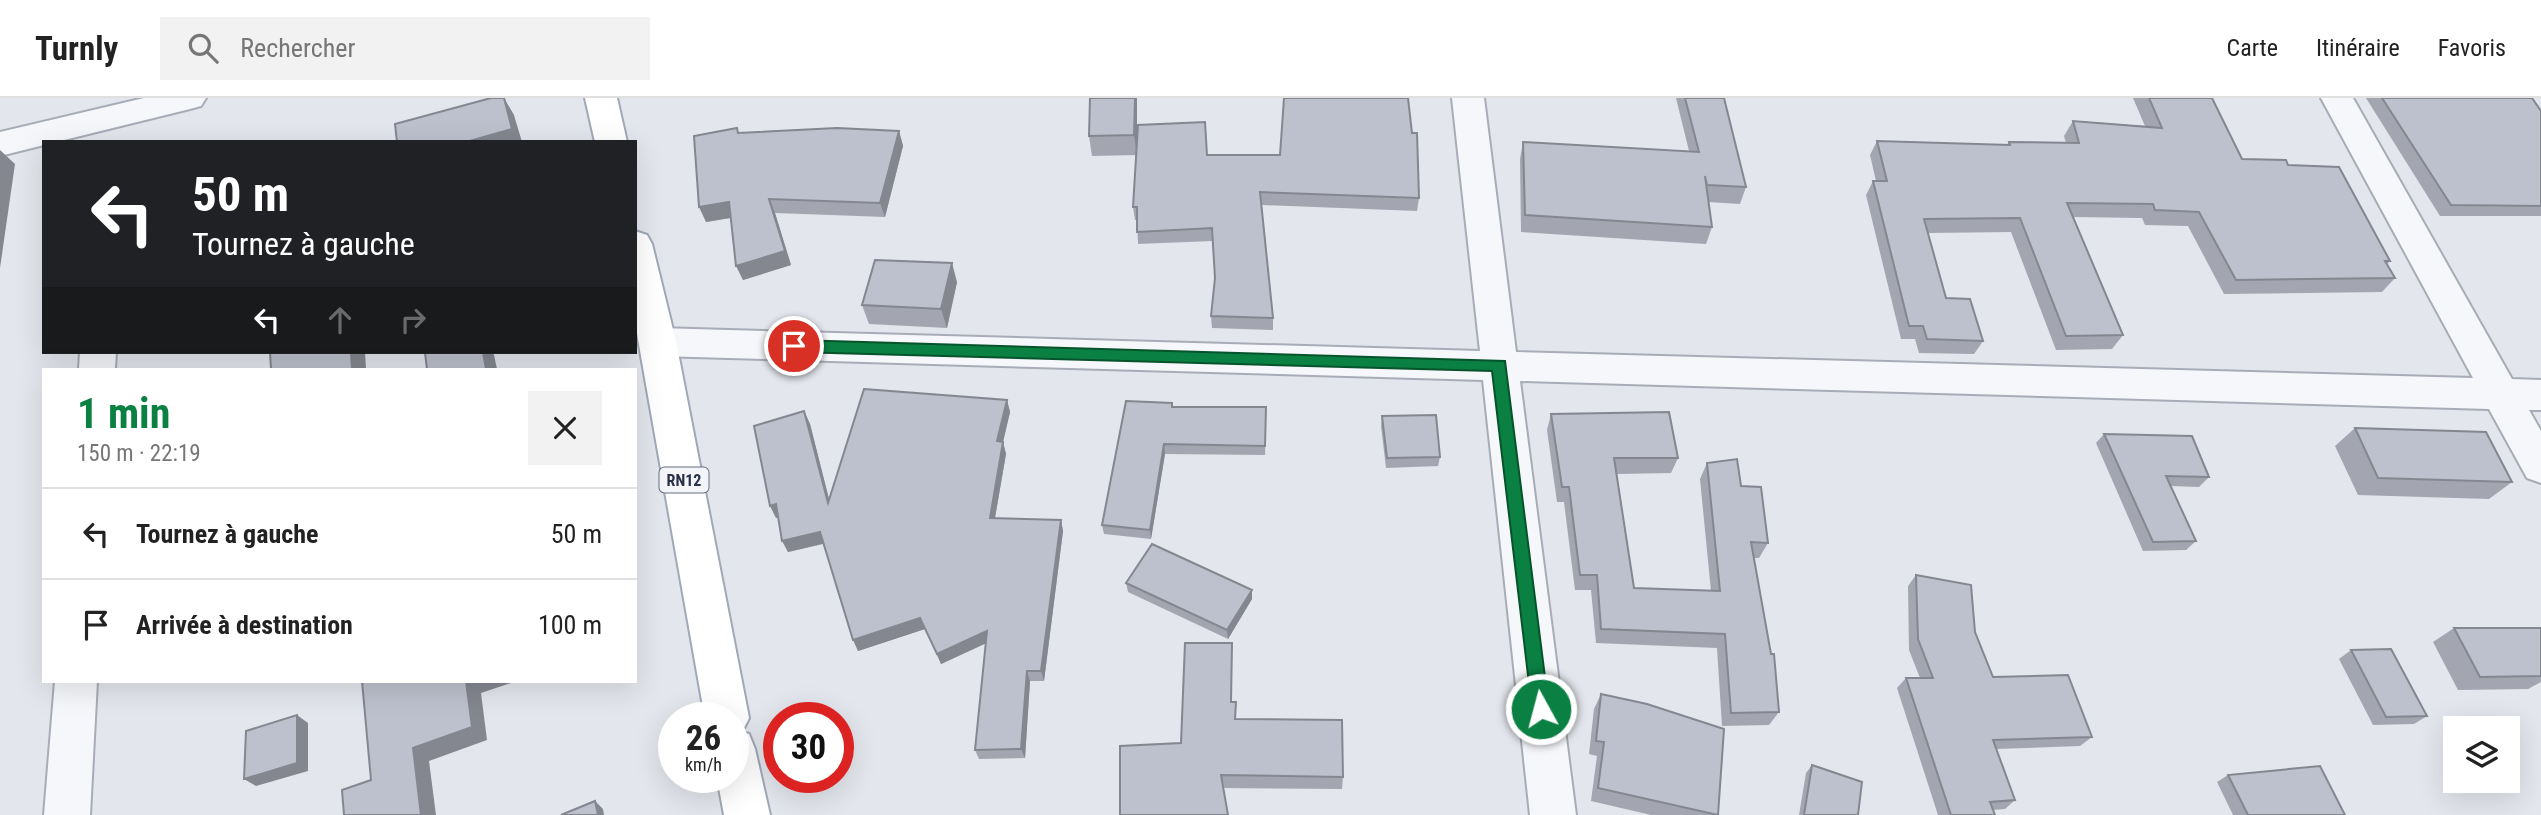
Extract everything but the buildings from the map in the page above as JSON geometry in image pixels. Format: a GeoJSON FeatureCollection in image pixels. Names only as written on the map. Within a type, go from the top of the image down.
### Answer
{"type":"FeatureCollection","features":[{"type":"Feature","properties":{"kind":"main road"},"geometry":{"type":"LineString","coordinates":[[601,98],[611,140]]}},
{"type":"Feature","properties":{"kind":"main road","name":"RN12"},"geometry":{"type":"LineString","coordinates":[[637,253],[658,342],[724,702]]}},
{"type":"Feature","properties":{"kind":"main road"},"geometry":{"type":"LineString","coordinates":[[742,793],[747,815]]}},
{"type":"Feature","properties":{"kind":"street"},"geometry":{"type":"LineString","coordinates":[[0,144],[113,119],[190,98]]}},
{"type":"Feature","properties":{"kind":"street"},"geometry":{"type":"LineString","coordinates":[[1468,98],[1553,815]]}},
{"type":"Feature","properties":{"kind":"street"},"geometry":{"type":"LineString","coordinates":[[2337,98],[2541,467]]}},
{"type":"Feature","properties":{"kind":"street"},"geometry":{"type":"LineString","coordinates":[[658,342],[2541,394]]}},
{"type":"Feature","properties":{"kind":"street"},"geometry":{"type":"LineString","coordinates":[[67,815],[76,683]]}},
{"type":"Feature","properties":{"kind":"route"},"geometry":{"type":"LineString","coordinates":[[794,346],[1499,365],[1541,709]]}}]}
